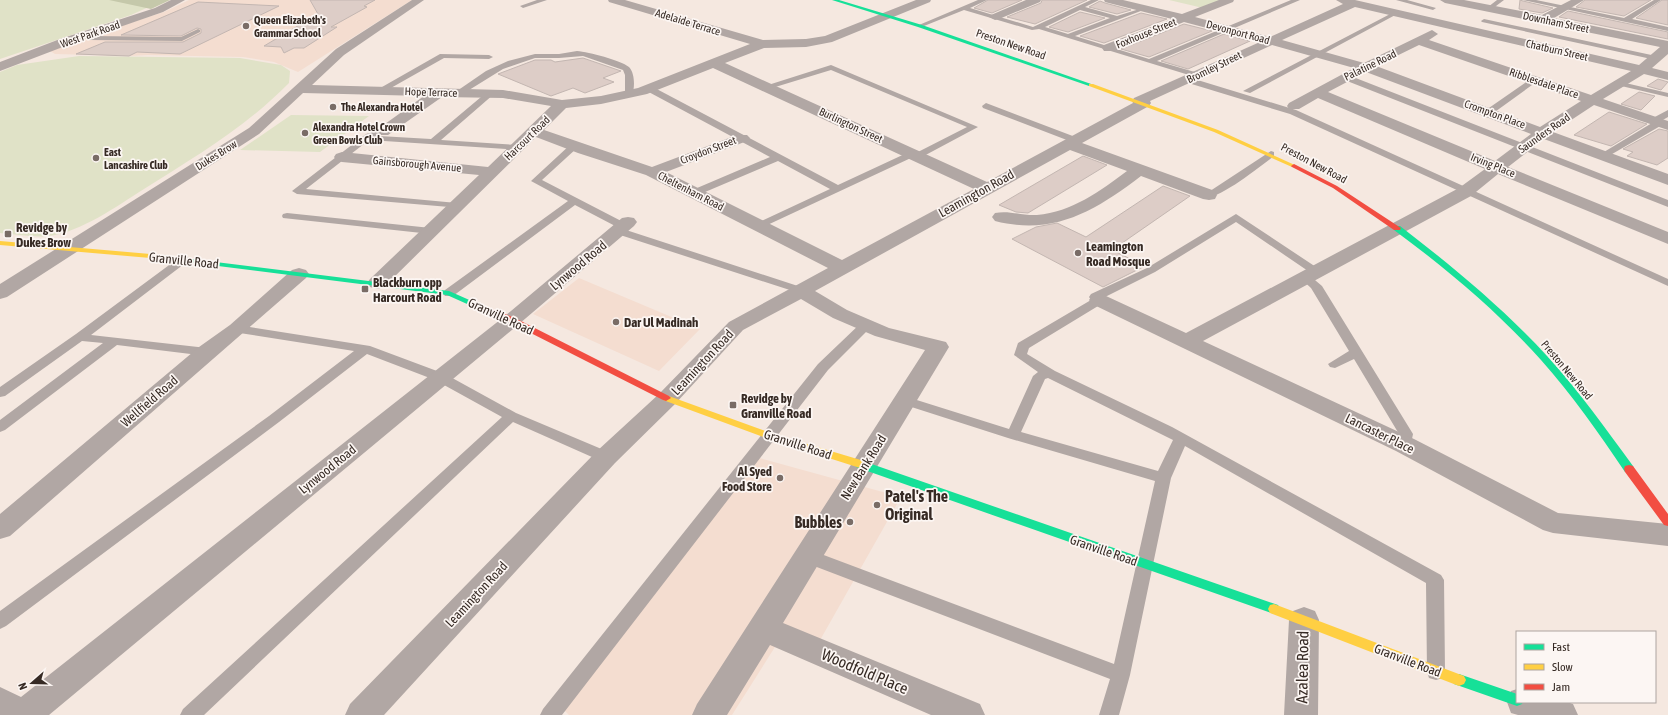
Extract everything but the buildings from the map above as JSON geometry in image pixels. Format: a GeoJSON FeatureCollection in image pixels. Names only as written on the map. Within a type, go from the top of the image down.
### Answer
{"type":"FeatureCollection","features":[{"type":"Feature","properties":{"kind":"main road","name":"Preston New Road"},"geometry":{"type":"LineString","coordinates":[[834,0],[887,14],[1141,102],[1271,154],[1349,196],[1396,227],[1449,268],[1511,324],[1555,372],[1593,420],[1668,522]]}},
{"type":"Feature","properties":{"kind":"main road"},"geometry":{"type":"LineString","coordinates":[[0,243],[69,248]]}},
{"type":"Feature","properties":{"kind":"main road","name":"Granville Road"},"geometry":{"type":"LineString","coordinates":[[69,248],[184,259],[449,293],[512,320],[668,399],[770,436],[865,466],[1304,620],[1436,672],[1516,700]]}},
{"type":"Feature","properties":{"kind":"street","name":"West Park Road"},"geometry":{"type":"LineString","coordinates":[[0,67],[159,10],[180,0]]}},
{"type":"Feature","properties":{"kind":"street","name":"Dukes Brow"},"geometry":{"type":"LineString","coordinates":[[0,293],[254,131],[340,52],[419,0]]}},
{"type":"Feature","properties":{"kind":"street","name":"Adelaide Terrace"},"geometry":{"type":"LineString","coordinates":[[614,0],[762,44],[806,43],[828,39],[887,14],[926,0]]}},
{"type":"Feature","properties":{"kind":"street"},"geometry":{"type":"LineString","coordinates":[[995,17],[1036,0]]}},
{"type":"Feature","properties":{"kind":"street","name":"Devonport Road"},"geometry":{"type":"LineString","coordinates":[[1109,0],[1228,29],[1366,67]]}},
{"type":"Feature","properties":{"kind":"street","name":"Foxhouse Street"},"geometry":{"type":"LineString","coordinates":[[1108,48],[1229,0]]}},
{"type":"Feature","properties":{"kind":"street","name":"Chatburn Street"},"geometry":{"type":"LineString","coordinates":[[1341,0],[1668,76]]}},
{"type":"Feature","properties":{"kind":"street","name":"Downham Street"},"geometry":{"type":"LineString","coordinates":[[1444,0],[1495,5],[1544,19],[1668,46]]}},
{"type":"Feature","properties":{"kind":"street"},"geometry":{"type":"LineString","coordinates":[[1544,19],[1580,0]]}},
{"type":"Feature","properties":{"kind":"street","name":"Bromley Street"},"geometry":{"type":"LineString","coordinates":[[1141,102],[1269,40],[1354,3]]}},
{"type":"Feature","properties":{"kind":"street"},"geometry":{"type":"LineString","coordinates":[[1422,18],[1437,4]]}},
{"type":"Feature","properties":{"kind":"street","name":"Palatine Road"},"geometry":{"type":"LineString","coordinates":[[1293,109],[1345,77],[1419,41],[1446,25]]}},
{"type":"Feature","properties":{"kind":"street","name":"Ribblesdale Place"},"geometry":{"type":"LineString","coordinates":[[1419,41],[1592,100],[1662,121]]}},
{"type":"Feature","properties":{"kind":"street","name":"Adelaide Terrace"},"geometry":{"type":"LineString","coordinates":[[716,64],[762,44]]}},
{"type":"Feature","properties":{"kind":"street","name":"Saunders Road"},"geometry":{"type":"LineString","coordinates":[[1186,341],[1396,227],[1465,192],[1543,132],[1642,70],[1668,46]]}},
{"type":"Feature","properties":{"kind":"street","name":"Burlington Street"},"geometry":{"type":"LineString","coordinates":[[716,64],[769,86],[986,188]]}},
{"type":"Feature","properties":{"kind":"street","name":"Harcourt Road"},"geometry":{"type":"LineString","coordinates":[[377,283],[562,104],[601,100],[629,93],[648,88],[716,64]]}},
{"type":"Feature","properties":{"kind":"street","name":"Crompton Place"},"geometry":{"type":"LineString","coordinates":[[1366,67],[1668,180]]}},
{"type":"Feature","properties":{"kind":"street","name":"Hope Terrace"},"geometry":{"type":"LineString","coordinates":[[300,89],[504,94],[562,104]]}},
{"type":"Feature","properties":{"kind":"street"},"geometry":{"type":"LineString","coordinates":[[383,132],[438,92]]}},
{"type":"Feature","properties":{"kind":"street","name":"Irving Place"},"geometry":{"type":"LineString","coordinates":[[1317,93],[1668,239]]}},
{"type":"Feature","properties":{"kind":"street","name":"Leamington Road"},"geometry":{"type":"LineString","coordinates":[[362,715],[606,457],[668,399],[736,326],[841,267],[1072,142],[1141,102]]}},
{"type":"Feature","properties":{"kind":"street","name":"Cheltenham Road"},"geometry":{"type":"LineString","coordinates":[[534,131],[652,172],[841,267]]}},
{"type":"Feature","properties":{"kind":"street","name":"Croydon Street"},"geometry":{"type":"LineString","coordinates":[[652,172],[742,138]]}},
{"type":"Feature","properties":{"kind":"street"},"geometry":{"type":"LineString","coordinates":[[1072,142],[1139,170],[1209,195]]}},
{"type":"Feature","properties":{"kind":"street","name":"Gainsborough Avenue"},"geometry":{"type":"LineString","coordinates":[[342,157],[493,172]]}},
{"type":"Feature","properties":{"kind":"street"},"geometry":{"type":"LineString","coordinates":[[1001,217],[1038,220],[1079,211],[1111,191],[1139,170]]}},
{"type":"Feature","properties":{"kind":"street","name":"Lynwood Road"},"geometry":{"type":"LineString","coordinates":[[24,715],[512,320],[623,227]]}},
{"type":"Feature","properties":{"kind":"street","name":"Wellfield Road"},"geometry":{"type":"LineString","coordinates":[[1,527],[207,352],[237,329],[299,274]]}},
{"type":"Feature","properties":{"kind":"street","name":"New Bank Road"},"geometry":{"type":"LineString","coordinates":[[709,715],[938,347],[882,332],[840,314],[800,290]]}},
{"type":"Feature","properties":{"kind":"street","name":"Lancaster Place"},"geometry":{"type":"LineString","coordinates":[[1097,298],[1405,445],[1553,523],[1668,534]]}},
{"type":"Feature","properties":{"kind":"street","name":"Azalea Road"},"geometry":{"type":"LineString","coordinates":[[1301,715],[1304,620]]}},
{"type":"Feature","properties":{"kind":"street","name":"Woodfold Place"},"geometry":{"type":"LineString","coordinates":[[763,628],[968,715]]}},
{"type":"Feature","properties":{"kind":"street"},"geometry":{"type":"LineString","coordinates":[[0,702],[21,715]]}},
{"type":"Feature","properties":{"kind":"street"},"geometry":{"type":"LineString","coordinates":[[1526,703],[1561,715]]}},
{"type":"Feature","properties":{"kind":"lane"},"geometry":{"type":"LineString","coordinates":[[523,6],[544,0]]}},
{"type":"Feature","properties":{"kind":"lane"},"geometry":{"type":"LineString","coordinates":[[922,26],[984,0]]}},
{"type":"Feature","properties":{"kind":"lane"},"geometry":{"type":"LineString","coordinates":[[964,8],[1034,29],[1096,0]]}},
{"type":"Feature","properties":{"kind":"lane"},"geometry":{"type":"LineString","coordinates":[[1150,61],[1297,0]]}},
{"type":"Feature","properties":{"kind":"lane"},"geometry":{"type":"LineString","coordinates":[[1398,0],[1437,4]]}},
{"type":"Feature","properties":{"kind":"lane"},"geometry":{"type":"LineString","coordinates":[[1526,0],[1668,29]]}},
{"type":"Feature","properties":{"kind":"lane"},"geometry":{"type":"LineString","coordinates":[[1626,20],[1658,0]]}},
{"type":"Feature","properties":{"kind":"lane"},"geometry":{"type":"LineString","coordinates":[[1476,32],[1495,5]]}},
{"type":"Feature","properties":{"kind":"lane"},"geometry":{"type":"LineString","coordinates":[[1080,8],[1118,18]]}},
{"type":"Feature","properties":{"kind":"lane"},"geometry":{"type":"LineString","coordinates":[[1069,36],[1144,8]]}},
{"type":"Feature","properties":{"kind":"lane"},"geometry":{"type":"LineString","coordinates":[[1247,91],[1396,12]]}},
{"type":"Feature","properties":{"kind":"lane"},"geometry":{"type":"LineString","coordinates":[[1484,21],[1656,58]]}},
{"type":"Feature","properties":{"kind":"lane"},"geometry":{"type":"LineString","coordinates":[[1038,27],[1150,61],[1193,78],[1293,109]]}},
{"type":"Feature","properties":{"kind":"lane"},"geometry":{"type":"LineString","coordinates":[[83,36],[90,38],[182,39],[198,32]]}},
{"type":"Feature","properties":{"kind":"lane"},"geometry":{"type":"LineString","coordinates":[[458,93],[495,68],[515,61],[548,54],[556,56],[585,53],[626,69],[629,75],[629,93]]}},
{"type":"Feature","properties":{"kind":"lane"},"geometry":{"type":"LineString","coordinates":[[379,91],[443,56],[459,55],[489,57]]}},
{"type":"Feature","properties":{"kind":"lane"},"geometry":{"type":"LineString","coordinates":[[759,226],[974,127],[832,67],[769,86]]}},
{"type":"Feature","properties":{"kind":"lane"},"geometry":{"type":"LineString","coordinates":[[1345,77],[1668,204]]}},
{"type":"Feature","properties":{"kind":"lane"},"geometry":{"type":"LineString","coordinates":[[1193,78],[1247,91],[1293,109],[1465,192],[1668,284]]}},
{"type":"Feature","properties":{"kind":"lane"},"geometry":{"type":"LineString","coordinates":[[1489,112],[1535,80]]}},
{"type":"Feature","properties":{"kind":"lane"},"geometry":{"type":"LineString","coordinates":[[1620,84],[1668,95]]}},
{"type":"Feature","properties":{"kind":"lane"},"geometry":{"type":"LineString","coordinates":[[648,88],[838,189]]}},
{"type":"Feature","properties":{"kind":"lane"},"geometry":{"type":"LineString","coordinates":[[433,142],[490,94]]}},
{"type":"Feature","properties":{"kind":"lane"},"geometry":{"type":"LineString","coordinates":[[986,106],[1072,142]]}},
{"type":"Feature","properties":{"kind":"lane"},"geometry":{"type":"LineString","coordinates":[[1604,155],[1662,121]]}},
{"type":"Feature","properties":{"kind":"lane"},"geometry":{"type":"LineString","coordinates":[[383,132],[367,138],[297,191],[457,206]]}},
{"type":"Feature","properties":{"kind":"lane"},"geometry":{"type":"LineString","coordinates":[[367,138],[517,148]]}},
{"type":"Feature","properties":{"kind":"lane"},"geometry":{"type":"LineString","coordinates":[[574,146],[536,181],[623,227],[800,290]]}},
{"type":"Feature","properties":{"kind":"lane"},"geometry":{"type":"LineString","coordinates":[[1209,195],[1233,182],[1271,154]]}},
{"type":"Feature","properties":{"kind":"lane"},"geometry":{"type":"LineString","coordinates":[[694,193],[778,157]]}},
{"type":"Feature","properties":{"kind":"lane"},"geometry":{"type":"LineString","coordinates":[[449,293],[574,201]]}},
{"type":"Feature","properties":{"kind":"lane"},"geometry":{"type":"LineString","coordinates":[[287,216],[431,231]]}},
{"type":"Feature","properties":{"kind":"lane"},"geometry":{"type":"LineString","coordinates":[[1405,445],[1406,434],[1310,274],[1236,217],[1151,270],[1097,298],[1024,346],[1020,355],[1050,374],[1181,438],[1435,580],[1436,672]]}},
{"type":"Feature","properties":{"kind":"lane"},"geometry":{"type":"LineString","coordinates":[[0,393],[80,337],[184,259]]}},
{"type":"Feature","properties":{"kind":"lane"},"geometry":{"type":"LineString","coordinates":[[550,715],[823,367],[866,325]]}},
{"type":"Feature","properties":{"kind":"lane"},"geometry":{"type":"LineString","coordinates":[[237,329],[365,349],[440,377],[511,416],[606,457]]}},
{"type":"Feature","properties":{"kind":"lane"},"geometry":{"type":"LineString","coordinates":[[80,337],[207,352]]}},
{"type":"Feature","properties":{"kind":"lane"},"geometry":{"type":"LineString","coordinates":[[0,427],[114,341]]}},
{"type":"Feature","properties":{"kind":"lane"},"geometry":{"type":"LineString","coordinates":[[0,621],[268,423],[365,349]]}},
{"type":"Feature","properties":{"kind":"lane"},"geometry":{"type":"LineString","coordinates":[[1335,364],[1356,352]]}},
{"type":"Feature","properties":{"kind":"lane"},"geometry":{"type":"LineString","coordinates":[[1013,435],[1040,376],[1050,374]]}},
{"type":"Feature","properties":{"kind":"lane"},"geometry":{"type":"LineString","coordinates":[[904,400],[1013,435],[1163,478]]}},
{"type":"Feature","properties":{"kind":"lane"},"geometry":{"type":"LineString","coordinates":[[190,715],[511,416]]}},
{"type":"Feature","properties":{"kind":"lane"},"geometry":{"type":"LineString","coordinates":[[1109,715],[1121,675],[1146,565],[1163,478],[1181,438]]}},
{"type":"Feature","properties":{"kind":"lane"},"geometry":{"type":"LineString","coordinates":[[807,556],[1121,675]]}},
{"type":"Feature","properties":{"kind":"shaded area","name":"Queen Elizabeth's Grammar School"},"geometry":{"type":"Polygon","coordinates":[[[189,0],[412,0],[298,72],[274,62],[243,57],[55,54],[50,51],[77,40],[164,12],[189,0]]]}},
{"type":"Feature","properties":{"kind":"shaded area","name":"Dar Ul Madinah"},"geometry":{"type":"Polygon","coordinates":[[[579,278],[700,329],[659,371],[533,314],[579,278]]]}},
{"type":"Feature","properties":{"kind":"shaded area"},"geometry":{"type":"Polygon","coordinates":[[[756,457],[901,497],[819,642],[787,628],[732,715],[569,715],[563,709],[756,457]]]}},
{"type":"Feature","properties":{"kind":"green space"},"geometry":{"type":"Polygon","coordinates":[[[0,0],[164,0],[131,15],[0,59],[0,0]]]}},
{"type":"Feature","properties":{"kind":"green space"},"geometry":{"type":"Polygon","coordinates":[[[109,0],[170,0],[151,9],[109,0]]]}},
{"type":"Feature","properties":{"kind":"green space"},"geometry":{"type":"Polygon","coordinates":[[[1169,0],[1223,0],[1203,8],[1169,0]]]}},
{"type":"Feature","properties":{"kind":"green space","name":"East Lancashire Club"},"geometry":{"type":"Polygon","coordinates":[[[79,56],[240,58],[281,65],[290,71],[289,83],[273,99],[220,140],[122,203],[86,224],[61,234],[49,236],[0,233],[0,72],[17,65],[79,56]]]}},
{"type":"Feature","properties":{"kind":"green space","name":"Alexandra Hotel Crown Green Bowls Club"},"geometry":{"type":"Polygon","coordinates":[[[291,115],[369,116],[320,152],[240,150],[291,115]]]}},
{"type":"Feature","properties":{"kind":"traffic: fast"},"geometry":{"type":"LineString","coordinates":[[834,0],[920,26],[1091,85]]}},
{"type":"Feature","properties":{"kind":"traffic: fast"},"geometry":{"type":"LineString","coordinates":[[1397,228],[1433,255],[1467,284],[1532,345],[1583,405],[1629,469]]}},
{"type":"Feature","properties":{"kind":"traffic: fast"},"geometry":{"type":"LineString","coordinates":[[162,257],[449,293],[488,310]]}},
{"type":"Feature","properties":{"kind":"traffic: fast"},"geometry":{"type":"LineString","coordinates":[[860,464],[1274,609]]}},
{"type":"Feature","properties":{"kind":"traffic: fast"},"geometry":{"type":"LineString","coordinates":[[1459,680],[1516,700]]}},
{"type":"Feature","properties":{"kind":"traffic: slow"},"geometry":{"type":"LineString","coordinates":[[1091,85],[1216,131],[1294,166]]}},
{"type":"Feature","properties":{"kind":"traffic: slow"},"geometry":{"type":"LineString","coordinates":[[0,243],[162,257]]}},
{"type":"Feature","properties":{"kind":"traffic: slow"},"geometry":{"type":"LineString","coordinates":[[666,398],[770,436],[860,464]]}},
{"type":"Feature","properties":{"kind":"traffic: slow"},"geometry":{"type":"LineString","coordinates":[[1274,609],[1459,680]]}},
{"type":"Feature","properties":{"kind":"traffic: jam"},"geometry":{"type":"LineString","coordinates":[[1294,166],[1335,187],[1397,228]]}},
{"type":"Feature","properties":{"kind":"traffic: jam"},"geometry":{"type":"LineString","coordinates":[[488,310],[512,320],[666,398]]}},
{"type":"Feature","properties":{"kind":"traffic: jam"},"geometry":{"type":"LineString","coordinates":[[1629,469],[1668,522]]}},
{"type":"Feature","properties":{"kind":"place","name":"Queen Elizabeth's Grammar School"},"geometry":{"type":"Point","coordinates":[246,26]}},
{"type":"Feature","properties":{"kind":"place","name":"The Alexandra Hotel"},"geometry":{"type":"Point","coordinates":[333,107]}},
{"type":"Feature","properties":{"kind":"place","name":"Alexandra Hotel Crown Green Bowls Club"},"geometry":{"type":"Point","coordinates":[305,133]}},
{"type":"Feature","properties":{"kind":"place","name":"East Lancashire Club"},"geometry":{"type":"Point","coordinates":[96,158]}},
{"type":"Feature","properties":{"kind":"place","name":"Revidge by Dukes Brow"},"geometry":{"type":"Point","coordinates":[8,234]}},
{"type":"Feature","properties":{"kind":"place","name":"Leamington Road Mosque"},"geometry":{"type":"Point","coordinates":[1078,253]}},
{"type":"Feature","properties":{"kind":"place","name":"Blackburn opp Harcourt Road"},"geometry":{"type":"Point","coordinates":[365,289]}},
{"type":"Feature","properties":{"kind":"place","name":"Dar Ul Madinah"},"geometry":{"type":"Point","coordinates":[616,322]}},
{"type":"Feature","properties":{"kind":"place","name":"Revidge by Granville Road"},"geometry":{"type":"Point","coordinates":[733,405]}},
{"type":"Feature","properties":{"kind":"place","name":"Al Syed Food Store"},"geometry":{"type":"Point","coordinates":[780,478]}},
{"type":"Feature","properties":{"kind":"place","name":"Patel's The Original"},"geometry":{"type":"Point","coordinates":[877,505]}},
{"type":"Feature","properties":{"kind":"place","name":"Bubbles"},"geometry":{"type":"Point","coordinates":[850,522]}}]}
